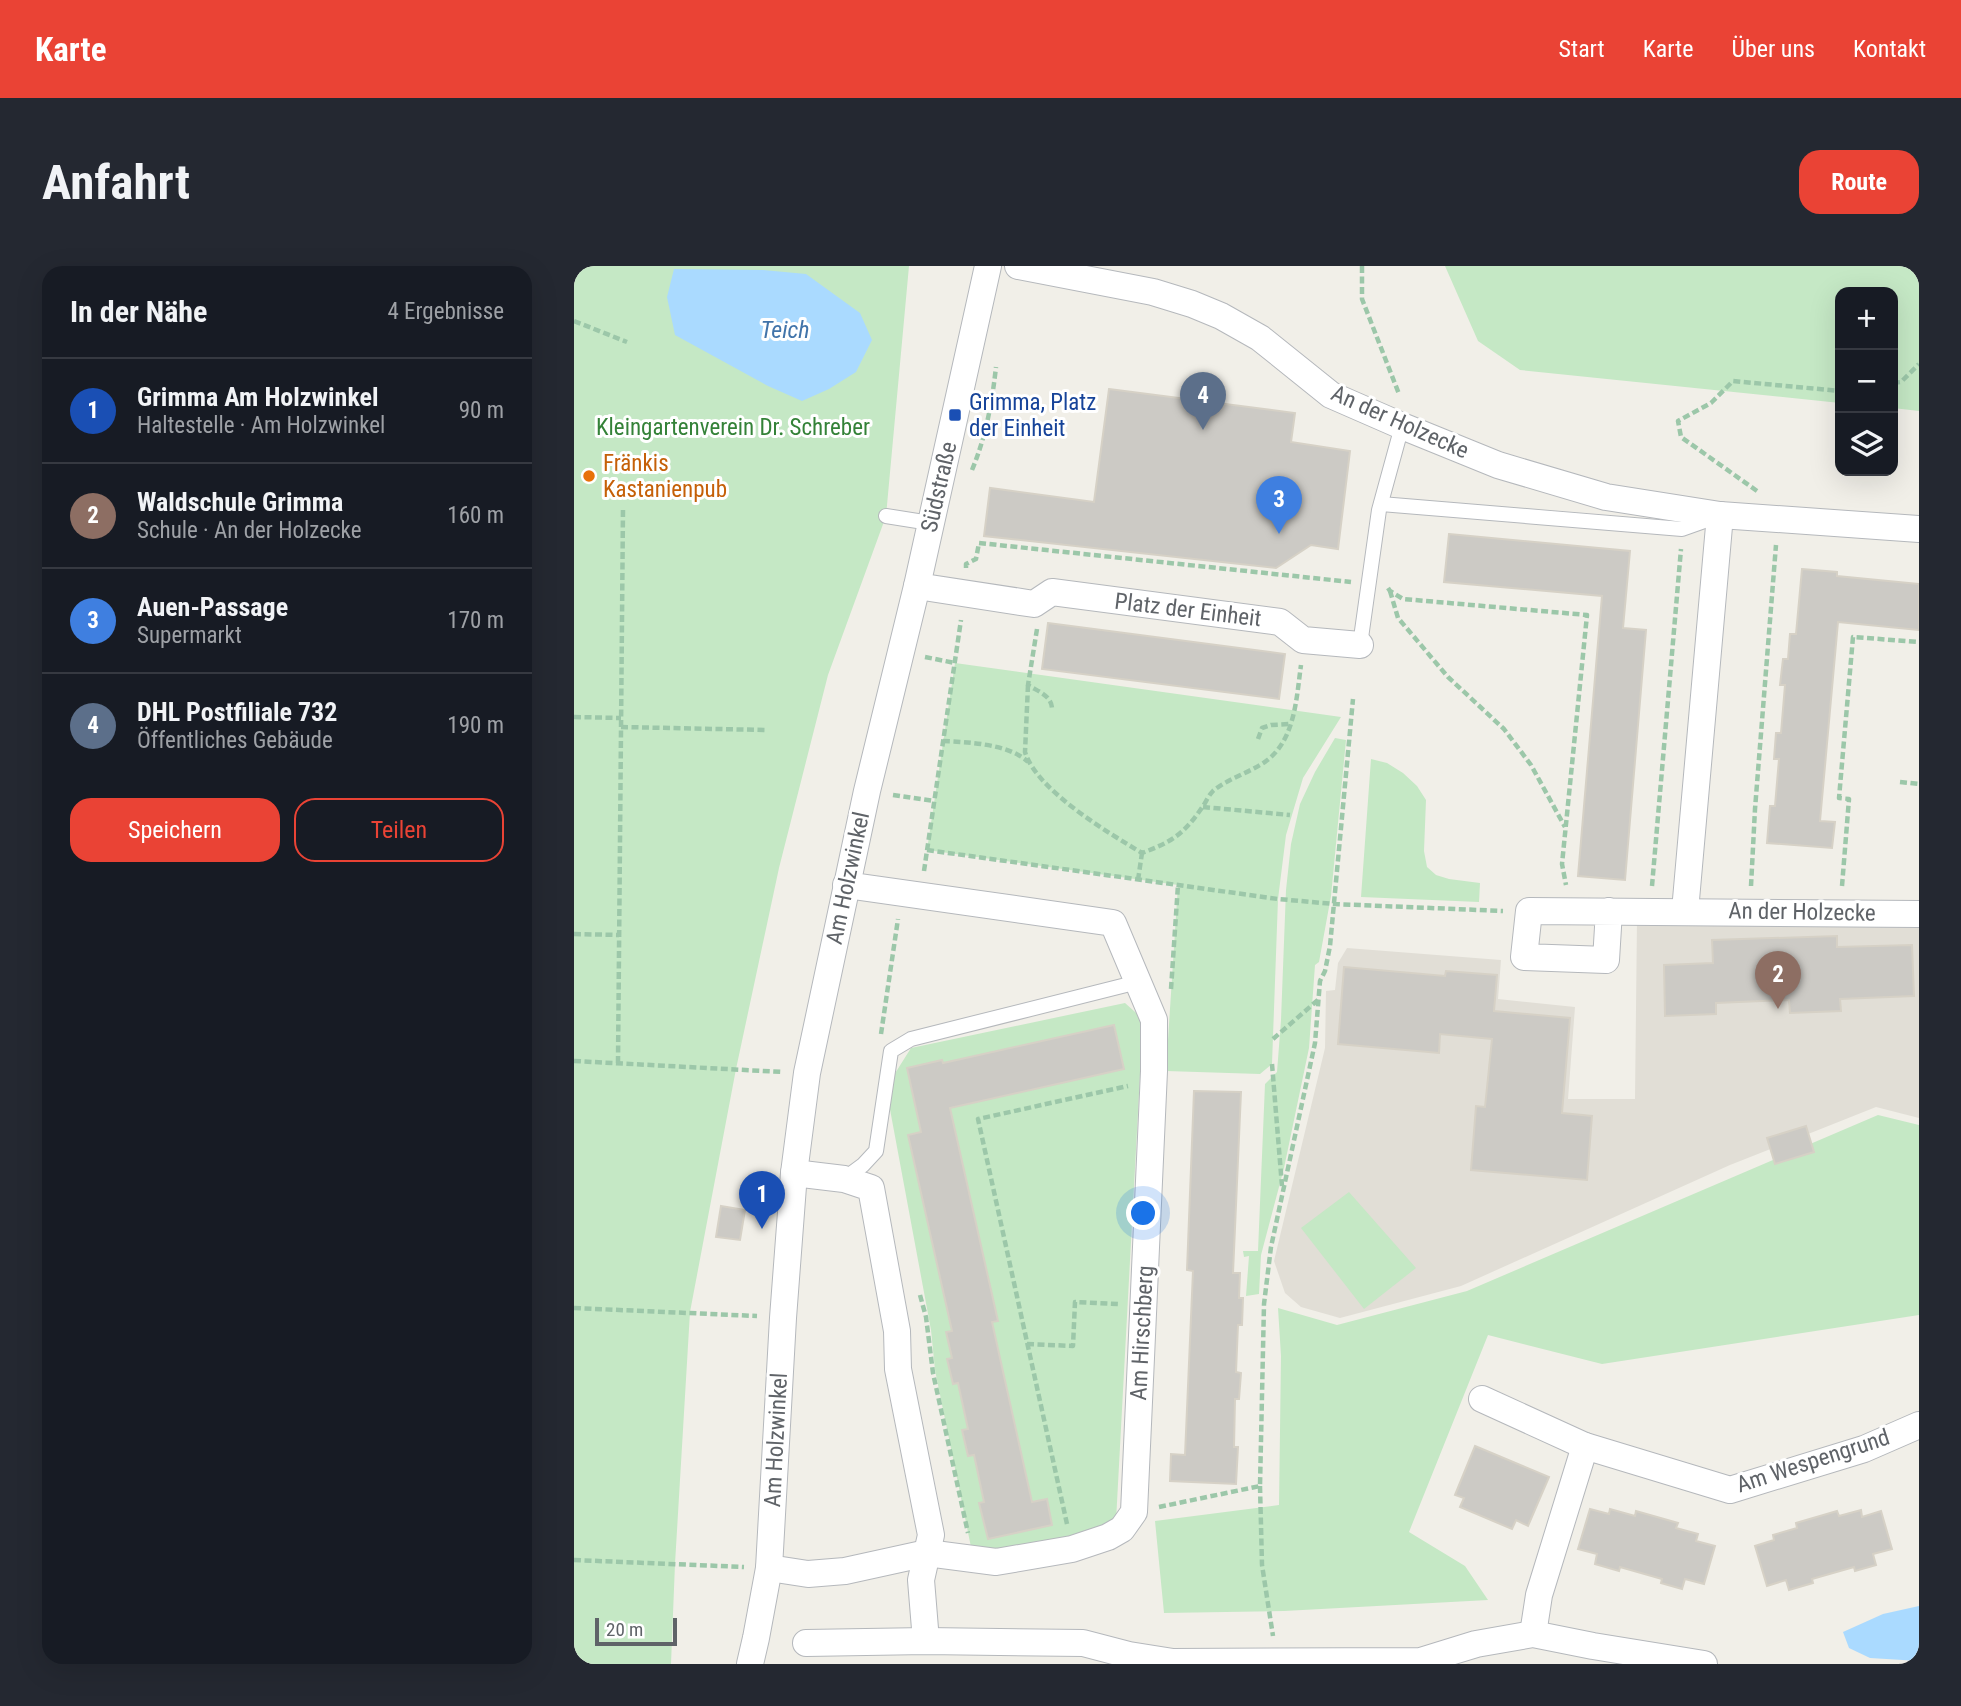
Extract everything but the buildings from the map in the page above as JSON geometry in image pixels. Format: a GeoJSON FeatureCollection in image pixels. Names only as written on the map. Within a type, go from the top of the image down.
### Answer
{"type":"FeatureCollection","features":[{"type":"Feature","properties":{"kind":"street","name":"Südstraße"},"geometry":{"type":"LineString","coordinates":[[917,586],[988,266]]}},
{"type":"Feature","properties":{"kind":"street","name":"An der Holzecke"},"geometry":{"type":"LineString","coordinates":[[1018,266],[1153,292],[1192,304],[1221,316],[1260,338],[1331,395],[1498,465],[1605,497],[1720,515],[1919,530]]}},
{"type":"Feature","properties":{"kind":"street"},"geometry":{"type":"LineString","coordinates":[[1685,911],[1720,515]]}},
{"type":"Feature","properties":{"kind":"street","name":"Platz der Einheit"},"geometry":{"type":"LineString","coordinates":[[917,586],[965,584],[1034,604],[1052,592],[1280,622],[1303,640],[1360,645]]}},
{"type":"Feature","properties":{"kind":"street","name":"Am Holzwinkel"},"geometry":{"type":"LineString","coordinates":[[750,1664],[769,1568],[794,1173],[807,1073],[867,791],[917,586]]}},
{"type":"Feature","properties":{"kind":"street","name":"Am Hirschberg"},"geometry":{"type":"LineString","coordinates":[[846,886],[1113,923],[1154,1020],[1134,1512]]}},
{"type":"Feature","properties":{"kind":"street","name":"An der Holzecke"},"geometry":{"type":"LineString","coordinates":[[1529,911],[1919,914]]}},
{"type":"Feature","properties":{"kind":"street"},"geometry":{"type":"LineString","coordinates":[[1529,911],[1524,957],[1606,960],[1609,911]]}},
{"type":"Feature","properties":{"kind":"street"},"geometry":{"type":"LineString","coordinates":[[794,1173],[844,1179],[871,1188],[897,1331],[898,1369],[931,1535],[921,1580],[926,1641]]}},
{"type":"Feature","properties":{"kind":"street","name":"Am Wespengrund"},"geometry":{"type":"LineString","coordinates":[[1482,1399],[1585,1446],[1730,1490],[1864,1449],[1919,1425]]}},
{"type":"Feature","properties":{"kind":"street"},"geometry":{"type":"LineString","coordinates":[[1533,1633],[1539,1595],[1585,1446]]}},
{"type":"Feature","properties":{"kind":"street"},"geometry":{"type":"LineString","coordinates":[[769,1568],[808,1574],[845,1571],[927,1553],[996,1562],[1072,1549],[1108,1538],[1122,1529],[1134,1512]]}},
{"type":"Feature","properties":{"kind":"street"},"geometry":{"type":"LineString","coordinates":[[806,1643],[1083,1643],[1129,1655],[1173,1662],[1421,1661],[1476,1644],[1533,1633],[1704,1664]]}},
{"type":"Feature","properties":{"kind":"lane","name":"Platz der Einheit"},"geometry":{"type":"LineString","coordinates":[[1360,645],[1381,504],[1402,426]]}},
{"type":"Feature","properties":{"kind":"lane"},"geometry":{"type":"LineString","coordinates":[[1381,504],[1682,529],[1720,515]]}},
{"type":"Feature","properties":{"kind":"lane"},"geometry":{"type":"LineString","coordinates":[[886,516],[930,523]]}},
{"type":"Feature","properties":{"kind":"lane"},"geometry":{"type":"LineString","coordinates":[[844,1179],[876,1151],[891,1051],[911,1039],[1138,982]]}},
{"type":"Feature","properties":{"kind":"path"},"geometry":{"type":"LineString","coordinates":[[1362,266],[1362,299],[1403,405],[1402,426]]}},
{"type":"Feature","properties":{"kind":"path"},"geometry":{"type":"LineString","coordinates":[[574,321],[627,342]]}},
{"type":"Feature","properties":{"kind":"path"},"geometry":{"type":"LineString","coordinates":[[1898,382],[1919,364]]}},
{"type":"Feature","properties":{"kind":"path"},"geometry":{"type":"LineString","coordinates":[[1750,912],[1768,519],[1758,491],[1681,437],[1678,421],[1711,403],[1732,381],[1835,391]]}},
{"type":"Feature","properties":{"kind":"path"},"geometry":{"type":"LineString","coordinates":[[618,1063],[623,508]]}},
{"type":"Feature","properties":{"kind":"path"},"geometry":{"type":"LineString","coordinates":[[1650,911],[1682,529]]}},
{"type":"Feature","properties":{"kind":"path"},"geometry":{"type":"LineString","coordinates":[[891,1051],[879,1045],[911,895],[927,850],[967,564],[976,559],[979,543],[1369,584]]}},
{"type":"Feature","properties":{"kind":"path"},"geometry":{"type":"LineString","coordinates":[[1372,564],[1390,591],[1398,618],[1448,677],[1504,729],[1531,765],[1566,828]]}},
{"type":"Feature","properties":{"kind":"path"},"geometry":{"type":"LineString","coordinates":[[1390,591],[1403,599],[1587,615],[1562,864],[1571,911]]}},
{"type":"Feature","properties":{"kind":"path"},"geometry":{"type":"LineString","coordinates":[[1028,762],[1025,752],[1028,685],[1039,617]]}},
{"type":"Feature","properties":{"kind":"path"},"geometry":{"type":"LineString","coordinates":[[1840,913],[1849,799],[1839,798],[1853,637],[1919,642]]}},
{"type":"Feature","properties":{"kind":"path"},"geometry":{"type":"LineString","coordinates":[[1142,853],[1169,843],[1187,828],[1211,792],[1258,767],[1277,753],[1295,711],[1301,663]]}},
{"type":"Feature","properties":{"kind":"path"},"geometry":{"type":"LineString","coordinates":[[1028,685],[1049,698],[1052,711]]}},
{"type":"Feature","properties":{"kind":"path"},"geometry":{"type":"LineString","coordinates":[[1273,1661],[1273,1627],[1262,1565],[1259,1486],[1264,1304],[1271,1247],[1315,1043],[1320,981],[1325,971],[1334,904],[1353,699]]}},
{"type":"Feature","properties":{"kind":"path"},"geometry":{"type":"LineString","coordinates":[[574,717],[621,718]]}},
{"type":"Feature","properties":{"kind":"path"},"geometry":{"type":"LineString","coordinates":[[1258,739],[1262,728],[1271,724],[1290,724]]}},
{"type":"Feature","properties":{"kind":"path"},"geometry":{"type":"LineString","coordinates":[[621,727],[766,730]]}},
{"type":"Feature","properties":{"kind":"path"},"geometry":{"type":"LineString","coordinates":[[943,741],[998,748],[1021,756],[1058,796],[1096,825],[1142,853]]}},
{"type":"Feature","properties":{"kind":"path"},"geometry":{"type":"LineString","coordinates":[[1900,782],[1919,784]]}},
{"type":"Feature","properties":{"kind":"path"},"geometry":{"type":"LineString","coordinates":[[867,791],[934,801]]}},
{"type":"Feature","properties":{"kind":"path"},"geometry":{"type":"LineString","coordinates":[[1203,807],[1290,816]]}},
{"type":"Feature","properties":{"kind":"path"},"geometry":{"type":"LineString","coordinates":[[927,850],[1278,899],[1447,910],[1529,911]]}},
{"type":"Feature","properties":{"kind":"path"},"geometry":{"type":"LineString","coordinates":[[1138,880],[1142,853]]}},
{"type":"Feature","properties":{"kind":"path"},"geometry":{"type":"LineString","coordinates":[[1171,992],[1178,885]]}},
{"type":"Feature","properties":{"kind":"path"},"geometry":{"type":"LineString","coordinates":[[574,934],[619,934]]}},
{"type":"Feature","properties":{"kind":"path"},"geometry":{"type":"LineString","coordinates":[[1273,1039],[1319,999]]}},
{"type":"Feature","properties":{"kind":"path"},"geometry":{"type":"LineString","coordinates":[[574,1061],[807,1073]]}},
{"type":"Feature","properties":{"kind":"path"},"geometry":{"type":"LineString","coordinates":[[1272,1065],[1283,1191]]}},
{"type":"Feature","properties":{"kind":"path"},"geometry":{"type":"LineString","coordinates":[[1072,1549],[978,1119],[1153,1081]]}},
{"type":"Feature","properties":{"kind":"path"},"geometry":{"type":"LineString","coordinates":[[920,1294],[926,1317],[933,1373],[973,1558]]}},
{"type":"Feature","properties":{"kind":"path"},"geometry":{"type":"LineString","coordinates":[[1027,1344],[1073,1346],[1075,1302],[1143,1305]]}},
{"type":"Feature","properties":{"kind":"path"},"geometry":{"type":"LineString","coordinates":[[574,1308],[783,1318]]}},
{"type":"Feature","properties":{"kind":"path"},"geometry":{"type":"LineString","coordinates":[[1134,1512],[1259,1486]]}},
{"type":"Feature","properties":{"kind":"path"},"geometry":{"type":"LineString","coordinates":[[574,1560],[769,1568]]}},
{"type":"Feature","properties":{"kind":"shaded area"},"geometry":{"type":"Polygon","coordinates":[[[1637,920],[1919,920],[1919,1118],[1876,1107],[1730,1165],[1461,1286],[1340,1318],[1301,1307],[1285,1293],[1274,1261],[1325,1048],[1326,991],[1335,990],[1338,963],[1347,948],[1501,960],[1498,999],[1575,1007],[1568,1099],[1635,1099],[1637,920]]]}},
{"type":"Feature","properties":{"kind":"green space","name":"Kleingartenverein Dr. Schreber"},"geometry":{"type":"Polygon","coordinates":[[[574,266],[909,266],[886,516],[828,675],[779,868],[736,1069],[690,1312],[671,1664],[574,1664],[574,266]]]}},
{"type":"Feature","properties":{"kind":"green space"},"geometry":{"type":"Polygon","coordinates":[[[1445,266],[1919,266],[1919,411],[1898,409],[1898,287],[1835,287],[1835,402],[1520,370],[1478,341],[1445,266]]]}},
{"type":"Feature","properties":{"kind":"green space"},"geometry":{"type":"Polygon","coordinates":[[[955,663],[1341,717],[1303,778],[1286,835],[1278,899],[1272,1064],[1260,1074],[1166,1071],[1178,885],[927,850],[955,663]]]}},
{"type":"Feature","properties":{"kind":"green space"},"geometry":{"type":"Polygon","coordinates":[[[1335,738],[1346,740],[1331,896],[1319,962],[1315,965],[1309,1048],[1284,1168],[1261,1255],[1259,1294],[1246,1296],[1249,1256],[1244,1257],[1243,1251],[1258,1251],[1265,1084],[1277,1072],[1286,890],[1291,844],[1300,804],[1335,738]]]}},
{"type":"Feature","properties":{"kind":"green space"},"geometry":{"type":"Polygon","coordinates":[[[1371,759],[1387,763],[1417,786],[1426,800],[1424,851],[1427,867],[1436,875],[1449,879],[1480,883],[1479,902],[1361,897],[1371,759]]]}},
{"type":"Feature","properties":{"kind":"green space"},"geometry":{"type":"Polygon","coordinates":[[[1125,1003],[1143,1019],[1116,1521],[1100,1533],[1007,1552],[972,1552],[935,1370],[931,1330],[889,1104],[894,1075],[911,1048],[1125,1003]]]}},
{"type":"Feature","properties":{"kind":"green space"},"geometry":{"type":"Polygon","coordinates":[[[1878,1115],[1919,1125],[1919,1315],[1602,1364],[1488,1335],[1409,1532],[1465,1566],[1488,1600],[1284,1611],[1164,1613],[1155,1521],[1279,1505],[1281,1356],[1278,1308],[1337,1325],[1467,1291],[1878,1115]]]}},
{"type":"Feature","properties":{"kind":"green space"},"geometry":{"type":"Polygon","coordinates":[[[1349,1192],[1416,1268],[1364,1309],[1301,1228],[1349,1192]]]}},
{"type":"Feature","properties":{"kind":"water","name":"Teich"},"geometry":{"type":"Polygon","coordinates":[[[674,269],[763,270],[806,274],[860,313],[872,340],[856,372],[829,389],[802,401],[768,386],[675,335],[667,297],[674,269]]]}},
{"type":"Feature","properties":{"kind":"water"},"geometry":{"type":"Polygon","coordinates":[[[1919,1606],[1919,1661],[1870,1658],[1849,1648],[1843,1632],[1883,1614],[1919,1606]]]}},
{"type":"Feature","properties":{"kind":"place","name":"Grimma, Platz der Einheit"},"geometry":{"type":"Point","coordinates":[955,415]}},
{"type":"Feature","properties":{"kind":"place","name":"DHL Postfiliale 732"},"geometry":{"type":"Point","coordinates":[1203,430]}},
{"type":"Feature","properties":{"kind":"place","name":"Fränkis Kastanienpub"},"geometry":{"type":"Point","coordinates":[589,476]}},
{"type":"Feature","properties":{"kind":"place","name":"Auen-Passage"},"geometry":{"type":"Point","coordinates":[1279,534]}},
{"type":"Feature","properties":{"kind":"place","name":"Waldschule Grimma"},"geometry":{"type":"Point","coordinates":[1778,1009]}},
{"type":"Feature","properties":{"kind":"place","name":"Grimma Am Holzwinkel"},"geometry":{"type":"Point","coordinates":[762,1229]}}]}
